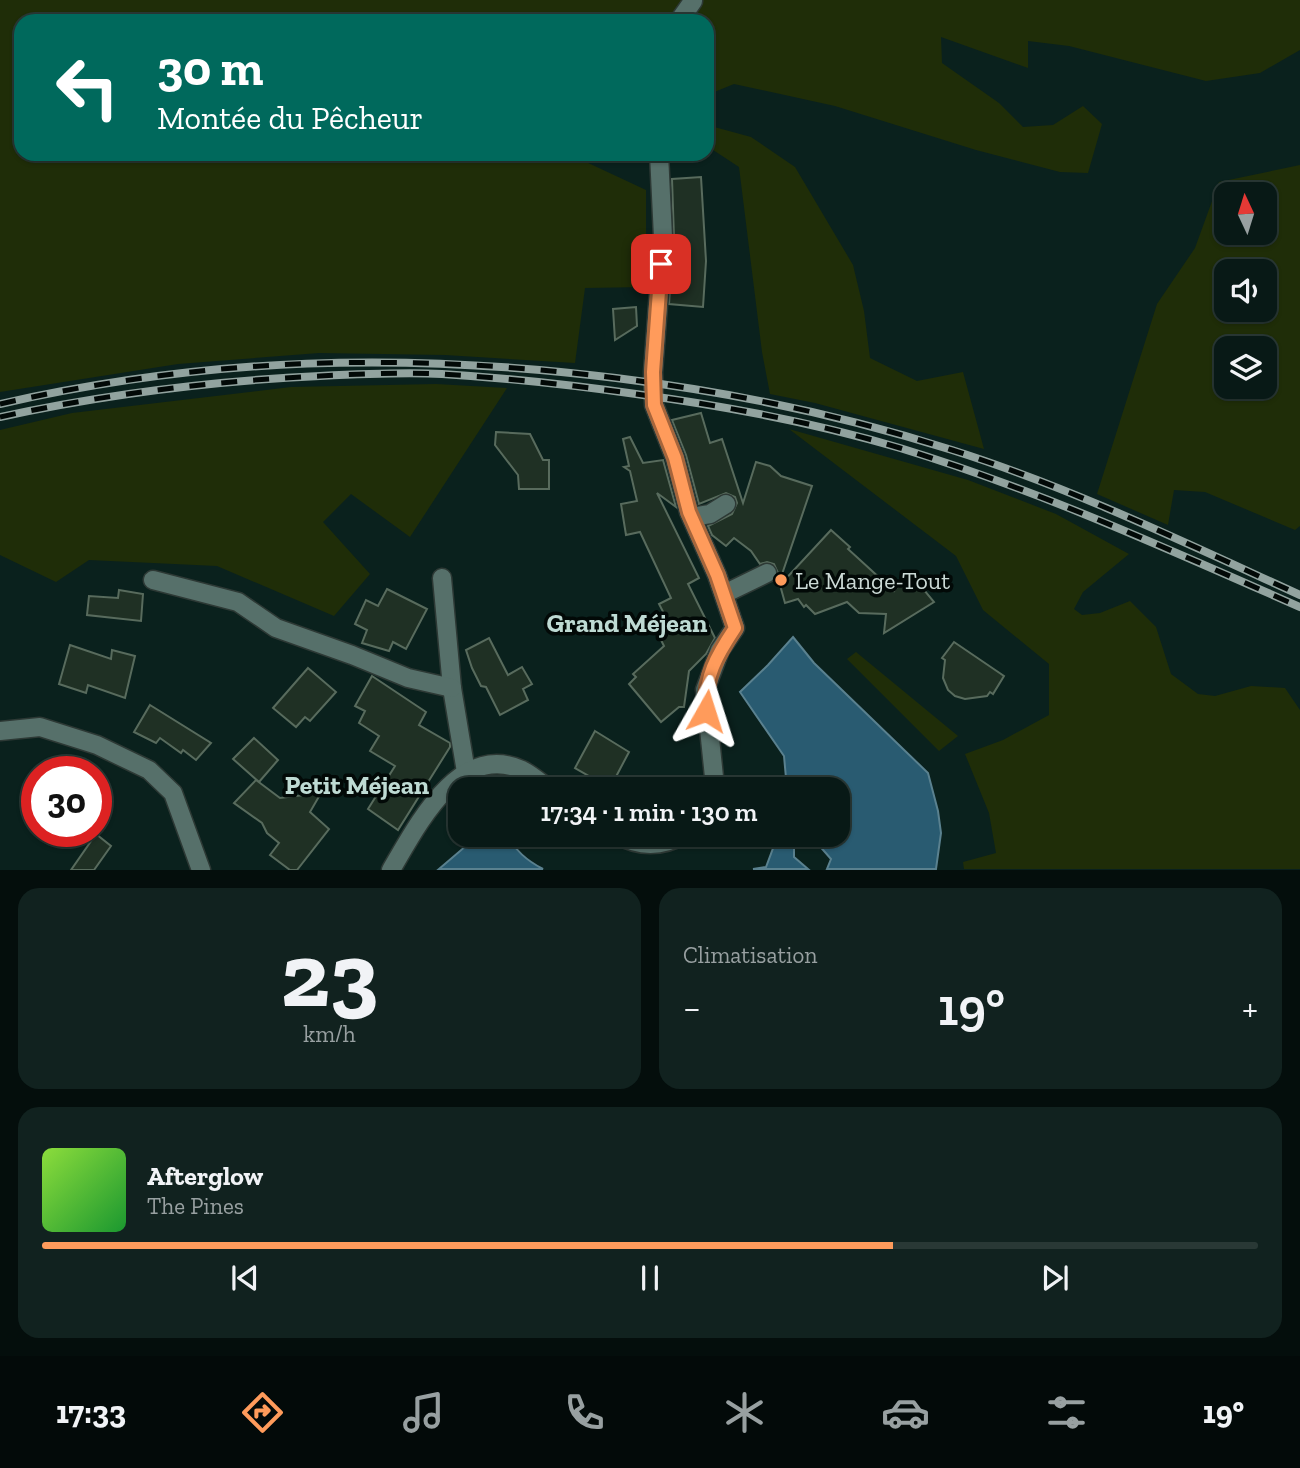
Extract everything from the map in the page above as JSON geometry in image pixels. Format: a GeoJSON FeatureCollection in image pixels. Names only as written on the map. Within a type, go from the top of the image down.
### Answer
{"type":"FeatureCollection","features":[{"type":"Feature","properties":{"kind":"street"},"geometry":{"type":"LineString","coordinates":[[659,161],[663,237],[653,372],[654,405],[675,458],[692,517],[735,628],[720,650],[705,690],[714,777]]}},
{"type":"Feature","properties":{"kind":"street"},"geometry":{"type":"LineString","coordinates":[[692,517],[710,514],[726,504]]}},
{"type":"Feature","properties":{"kind":"street"},"geometry":{"type":"LineString","coordinates":[[724,594],[766,573]]}},
{"type":"Feature","properties":{"kind":"street"},"geometry":{"type":"LineString","coordinates":[[442,578],[452,688],[466,772]]}},
{"type":"Feature","properties":{"kind":"street"},"geometry":{"type":"LineString","coordinates":[[153,580],[238,602],[276,628],[408,678],[452,688]]}},
{"type":"Feature","properties":{"kind":"street"},"geometry":{"type":"LineString","coordinates":[[0,731],[40,727],[97,745],[149,769],[173,793],[201,870]]}},
{"type":"Feature","properties":{"kind":"street"},"geometry":{"type":"LineString","coordinates":[[391,870],[438,796],[466,772],[487,765],[505,766],[531,777]]}},
{"type":"Feature","properties":{"kind":"green space"},"geometry":{"type":"Polygon","coordinates":[[[0,0],[1300,0],[1300,50],[1260,73],[1206,81],[1069,46],[1028,41],[1028,68],[941,37],[942,63],[999,103],[1023,127],[1053,125],[1083,106],[1102,124],[1088,173],[1060,172],[976,150],[835,106],[734,84],[714,92],[714,14],[14,14],[14,161],[584,161],[646,190],[646,287],[585,288],[575,363],[445,355],[319,353],[178,364],[0,392],[0,0]]]}},
{"type":"Feature","properties":{"kind":"green space"},"geometry":{"type":"Polygon","coordinates":[[[714,127],[751,137],[795,167],[853,265],[864,311],[870,358],[917,381],[963,372],[984,449],[815,403],[770,394],[762,352],[739,167],[714,151],[714,127]]]}},
{"type":"Feature","properties":{"kind":"green space"},"geometry":{"type":"Polygon","coordinates":[[[1300,165],[1300,526],[1295,530],[1205,492],[1174,490],[1168,525],[1097,494],[1157,304],[1195,248],[1214,196],[1214,245],[1278,245],[1278,182],[1219,182],[1300,165]]]}},
{"type":"Feature","properties":{"kind":"green space"},"geometry":{"type":"Polygon","coordinates":[[[436,384],[507,388],[410,537],[351,494],[323,522],[370,574],[334,616],[217,566],[89,560],[56,582],[0,555],[0,430],[72,413],[291,387],[436,384]]]}},
{"type":"Feature","properties":{"kind":"green space"},"geometry":{"type":"Polygon","coordinates":[[[789,429],[968,480],[1056,514],[1129,554],[1083,592],[1074,609],[1082,615],[1100,613],[1130,601],[1156,627],[1171,674],[1198,694],[1215,696],[1251,686],[1285,688],[1300,710],[1300,869],[964,869],[963,862],[996,853],[989,813],[965,754],[1003,740],[1049,715],[1049,664],[983,610],[956,556],[789,429]]]}},
{"type":"Feature","properties":{"kind":"green space"},"geometry":{"type":"Polygon","coordinates":[[[856,652],[958,736],[939,751],[847,659],[856,652]]]}},
{"type":"Feature","properties":{"kind":"water"},"geometry":{"type":"Polygon","coordinates":[[[793,637],[814,663],[928,773],[941,833],[936,869],[827,869],[831,859],[820,847],[850,847],[850,777],[786,777],[784,756],[740,692],[793,637]]]}},
{"type":"Feature","properties":{"kind":"water"},"geometry":{"type":"Polygon","coordinates":[[[465,847],[515,847],[543,869],[439,869],[465,847]]]}},
{"type":"Feature","properties":{"kind":"water"},"geometry":{"type":"Polygon","coordinates":[[[774,847],[794,847],[794,857],[808,869],[753,869],[766,867],[774,847]]]}},
{"type":"Feature","properties":{"kind":"building"},"geometry":{"type":"Polygon","coordinates":[[[701,177],[706,261],[703,307],[669,304],[674,238],[672,179],[701,177]]]}},
{"type":"Feature","properties":{"kind":"building"},"geometry":{"type":"Polygon","coordinates":[[[636,307],[637,326],[615,340],[613,309],[636,307]]]}},
{"type":"Feature","properties":{"kind":"building"},"geometry":{"type":"Polygon","coordinates":[[[701,413],[710,443],[722,439],[743,503],[756,462],[770,466],[781,476],[812,486],[778,586],[774,581],[778,573],[774,564],[760,564],[751,551],[734,538],[726,546],[712,535],[708,526],[732,514],[737,503],[735,497],[726,493],[699,504],[686,455],[672,420],[701,413]]]}},
{"type":"Feature","properties":{"kind":"building"},"geometry":{"type":"Polygon","coordinates":[[[496,432],[530,434],[543,460],[549,460],[549,489],[519,489],[518,475],[495,445],[496,432]]]}},
{"type":"Feature","properties":{"kind":"building"},"geometry":{"type":"Polygon","coordinates":[[[630,437],[643,463],[663,460],[676,507],[657,493],[699,578],[688,584],[715,638],[706,654],[689,671],[684,707],[679,707],[661,722],[629,684],[636,677],[633,674],[664,646],[658,634],[671,627],[659,604],[671,598],[640,532],[626,535],[621,504],[637,501],[630,471],[624,467],[629,466],[623,439],[630,437]]]}},
{"type":"Feature","properties":{"kind":"building"},"geometry":{"type":"Polygon","coordinates":[[[831,530],[894,591],[900,584],[906,590],[913,584],[917,587],[920,585],[934,602],[884,633],[886,614],[859,613],[847,602],[815,614],[798,599],[785,603],[780,585],[831,530]]]}},
{"type":"Feature","properties":{"kind":"building"},"geometry":{"type":"Polygon","coordinates":[[[387,589],[427,609],[406,649],[393,642],[389,651],[362,643],[367,630],[355,624],[366,600],[378,606],[387,589]]]}},
{"type":"Feature","properties":{"kind":"building"},"geometry":{"type":"Polygon","coordinates":[[[119,590],[143,594],[141,621],[87,615],[89,596],[118,598],[119,590]]]}},
{"type":"Feature","properties":{"kind":"building"},"geometry":{"type":"Polygon","coordinates":[[[489,638],[508,675],[522,667],[532,684],[523,689],[528,700],[500,715],[486,687],[481,686],[466,650],[489,638]]]}},
{"type":"Feature","properties":{"kind":"building"},"geometry":{"type":"Polygon","coordinates":[[[954,642],[1004,676],[993,694],[990,692],[987,696],[965,699],[948,690],[943,678],[945,660],[942,658],[954,642]]]}},
{"type":"Feature","properties":{"kind":"building"},"geometry":{"type":"Polygon","coordinates":[[[70,645],[111,659],[112,650],[135,656],[125,698],[88,685],[86,693],[59,684],[70,645]]]}},
{"type":"Feature","properties":{"kind":"building"},"geometry":{"type":"Polygon","coordinates":[[[308,668],[336,692],[310,721],[305,717],[296,727],[273,708],[308,668]]]}},
{"type":"Feature","properties":{"kind":"building"},"geometry":{"type":"Polygon","coordinates":[[[372,676],[426,712],[419,725],[450,743],[398,830],[368,809],[395,766],[370,751],[379,736],[359,723],[365,711],[355,706],[372,676]]]}},
{"type":"Feature","properties":{"kind":"building"},"geometry":{"type":"Polygon","coordinates":[[[150,705],[211,743],[196,760],[160,738],[156,743],[134,732],[150,705]]]}},
{"type":"Feature","properties":{"kind":"building"},"geometry":{"type":"Polygon","coordinates":[[[595,731],[629,752],[616,777],[591,777],[575,768],[595,731]]]}},
{"type":"Feature","properties":{"kind":"building"},"geometry":{"type":"Polygon","coordinates":[[[254,738],[278,760],[259,782],[233,759],[254,738]]]}},
{"type":"Feature","properties":{"kind":"building"},"geometry":{"type":"Polygon","coordinates":[[[256,780],[280,798],[321,793],[310,812],[329,829],[297,870],[290,870],[270,855],[279,843],[267,833],[262,823],[234,803],[256,780]]]}},
{"type":"Feature","properties":{"kind":"building"},"geometry":{"type":"Polygon","coordinates":[[[87,847],[110,847],[94,870],[71,870],[87,847]]]}},
{"type":"Feature","properties":{"kind":"railway"},"geometry":{"type":"LineString","coordinates":[[0,404],[154,376],[307,364],[460,364],[659,384],[827,416],[952,450],[1085,499],[1300,595]]}},
{"type":"Feature","properties":{"kind":"railway"},"geometry":{"type":"LineString","coordinates":[[0,417],[119,395],[199,385],[280,378],[381,374],[427,373],[490,378],[669,399],[769,416],[900,448],[1002,482],[1300,607]]}},
{"type":"Feature","properties":{"kind":"place","name":"Le Mange-Tout"},"geometry":{"type":"Point","coordinates":[781,580]}},
{"type":"Feature","properties":{"kind":"district","name":"Grand Méjean"},"geometry":{"type":"Point","coordinates":[627,623]}},
{"type":"Feature","properties":{"kind":"district","name":"Petit Méjean"},"geometry":{"type":"Point","coordinates":[357,785]}},
{"type":"Feature","properties":{"kind":"route"},"geometry":{"type":"LineString","coordinates":[[661,264],[653,372],[654,405],[675,458],[689,512],[717,575],[735,628],[720,650],[705,690],[706,711]]}}]}
